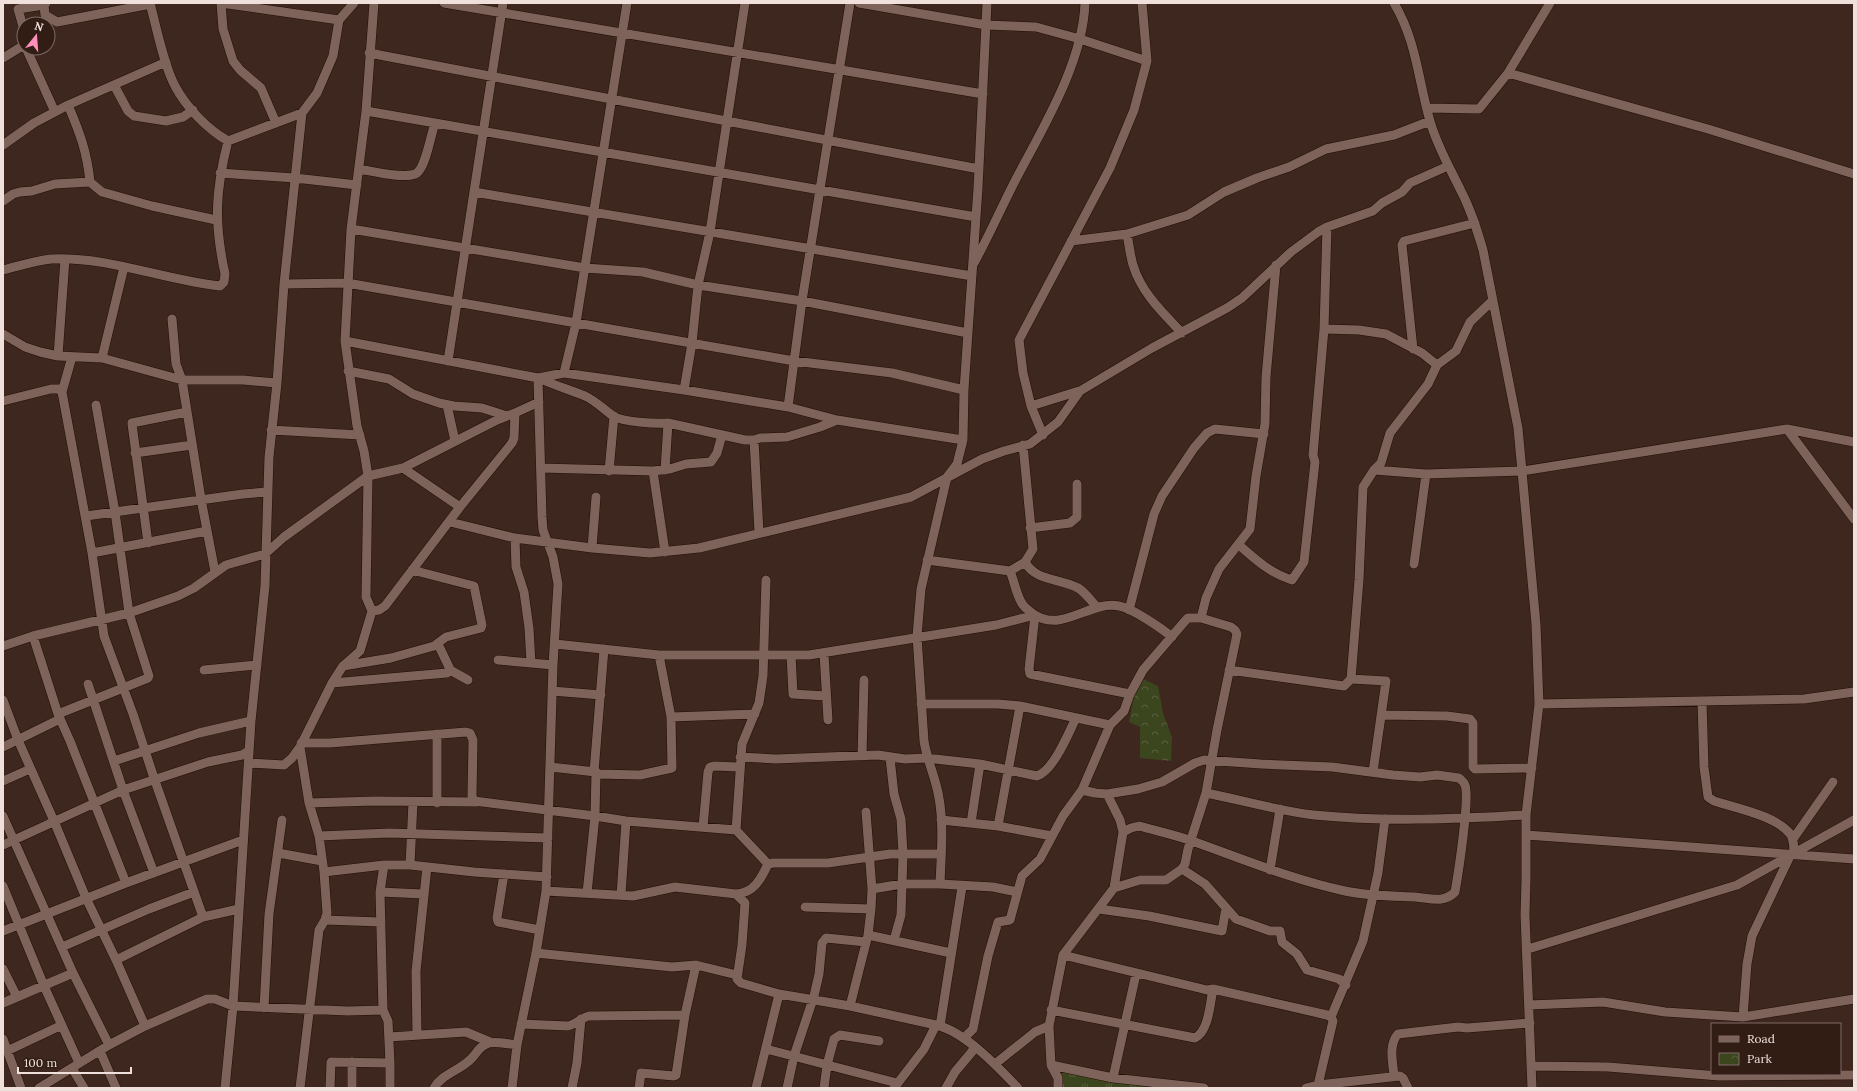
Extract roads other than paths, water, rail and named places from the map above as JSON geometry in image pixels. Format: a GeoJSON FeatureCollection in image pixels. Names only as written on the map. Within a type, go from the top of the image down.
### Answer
{"type":"FeatureCollection","features":[{"type":"Feature","properties":{"kind":"street"},"geometry":{"type":"LineString","coordinates":[[276,123],[261,88],[240,70],[233,61],[223,29],[221,3],[339,20]]}},
{"type":"Feature","properties":{"kind":"street"},"geometry":{"type":"LineString","coordinates":[[225,1088],[233,1006],[251,721],[265,586],[267,492],[271,430],[277,383],[284,284],[302,113],[316,93],[333,56],[339,20],[354,3]]}},
{"type":"Feature","properties":{"kind":"street"},"geometry":{"type":"LineString","coordinates":[[249,763],[284,765],[289,762],[301,745],[332,683],[343,666],[360,651],[372,611],[366,597],[368,476],[344,341],[351,229],[366,111],[369,53],[374,3]]}},
{"type":"Feature","properties":{"kind":"street"},"geometry":{"type":"LineString","coordinates":[[444,3],[983,94]]}},
{"type":"Feature","properties":{"kind":"street"},"geometry":{"type":"LineString","coordinates":[[448,361],[503,3]]}},
{"type":"Feature","properties":{"kind":"street"},"geometry":{"type":"LineString","coordinates":[[564,373],[576,323],[627,3]]}},
{"type":"Feature","properties":{"kind":"street"},"geometry":{"type":"LineString","coordinates":[[684,390],[692,343],[698,285],[710,232],[745,3]]}},
{"type":"Feature","properties":{"kind":"street"},"geometry":{"type":"LineString","coordinates":[[788,407],[802,301],[850,3]]}},
{"type":"Feature","properties":{"kind":"street"},"geometry":{"type":"LineString","coordinates":[[859,3],[986,25],[1036,27],[1080,39],[1147,61]]}},
{"type":"Feature","properties":{"kind":"street"},"geometry":{"type":"LineString","coordinates":[[940,884],[941,820],[939,798],[926,758],[917,636],[921,582],[947,477],[957,464],[962,440],[979,169],[987,3]]}},
{"type":"Feature","properties":{"kind":"street"},"geometry":{"type":"LineString","coordinates":[[972,271],[1060,90],[1080,39],[1085,3]]}},
{"type":"Feature","properties":{"kind":"street"},"geometry":{"type":"LineString","coordinates":[[1043,435],[1031,406],[1023,373],[1019,340],[1110,168],[1134,110],[1147,61],[1142,3]]}},
{"type":"Feature","properties":{"kind":"street"},"geometry":{"type":"LineString","coordinates":[[1394,3],[1407,29],[1415,54],[1430,121],[1448,166],[1475,222],[1483,250],[1516,415],[1536,624],[1539,704],[1526,815],[1525,915],[1528,949],[1532,1066],[1530,1087]]}},
{"type":"Feature","properties":{"kind":"street"},"geometry":{"type":"LineString","coordinates":[[1428,108],[1479,109],[1508,73],[1550,3]]}},
{"type":"Feature","properties":{"kind":"street"},"geometry":{"type":"LineString","coordinates":[[20,16],[17,6],[45,4],[45,15],[57,22],[150,4],[174,86],[218,135],[228,141]]}},
{"type":"Feature","properties":{"kind":"street"},"geometry":{"type":"LineString","coordinates":[[3,58],[16,50]]}},
{"type":"Feature","properties":{"kind":"street"},"geometry":{"type":"LineString","coordinates":[[369,53],[979,169]]}},
{"type":"Feature","properties":{"kind":"street"},"geometry":{"type":"LineString","coordinates":[[30,56],[55,112]]}},
{"type":"Feature","properties":{"kind":"street"},"geometry":{"type":"LineString","coordinates":[[3,145],[34,123],[68,105],[166,62]]}},
{"type":"Feature","properties":{"kind":"street"},"geometry":{"type":"LineString","coordinates":[[1508,73],[1708,129],[1854,174]]}},
{"type":"Feature","properties":{"kind":"street"},"geometry":{"type":"LineString","coordinates":[[114,85],[128,111],[134,116],[166,121],[183,117],[194,110]]}},
{"type":"Feature","properties":{"kind":"street"},"geometry":{"type":"LineString","coordinates":[[68,105],[81,136],[88,158],[90,182]]}},
{"type":"Feature","properties":{"kind":"street"},"geometry":{"type":"LineString","coordinates":[[366,111],[976,217]]}},
{"type":"Feature","properties":{"kind":"street"},"geometry":{"type":"LineString","coordinates":[[228,141],[302,113]]}},
{"type":"Feature","properties":{"kind":"street"},"geometry":{"type":"LineString","coordinates":[[1072,241],[1128,234],[1188,215],[1224,192],[1256,178],[1290,167],[1326,149],[1394,135],[1430,121]]}},
{"type":"Feature","properties":{"kind":"street"},"geometry":{"type":"LineString","coordinates":[[359,169],[407,176],[417,173],[422,167],[435,123]]}},
{"type":"Feature","properties":{"kind":"street"},"geometry":{"type":"LineString","coordinates":[[3,270],[28,262],[65,259],[92,261],[187,281],[220,286],[224,282],[225,274],[216,220],[220,173],[228,141]]}},
{"type":"Feature","properties":{"kind":"street"},"geometry":{"type":"LineString","coordinates":[[1031,406],[1080,391],[1211,318],[1242,298],[1290,252],[1327,227],[1373,211],[1382,203],[1402,192],[1410,183],[1448,166]]}},
{"type":"Feature","properties":{"kind":"street"},"geometry":{"type":"LineString","coordinates":[[220,173],[295,178],[357,185]]}},
{"type":"Feature","properties":{"kind":"street"},"geometry":{"type":"LineString","coordinates":[[3,201],[13,194],[32,191],[55,184],[90,182],[102,192],[152,206],[216,220]]}},
{"type":"Feature","properties":{"kind":"street"},"geometry":{"type":"LineString","coordinates":[[474,192],[811,249],[972,271]]}},
{"type":"Feature","properties":{"kind":"street"},"geometry":{"type":"LineString","coordinates":[[1413,349],[1402,245],[1404,241],[1475,222]]}},
{"type":"Feature","properties":{"kind":"street"},"geometry":{"type":"LineString","coordinates":[[1239,545],[1267,569],[1279,576],[1292,580],[1304,562],[1315,462],[1313,455],[1324,328],[1327,227]]}},
{"type":"Feature","properties":{"kind":"street"},"geometry":{"type":"LineString","coordinates":[[351,229],[585,268],[643,272],[698,285],[802,301],[968,333]]}},
{"type":"Feature","properties":{"kind":"street"},"geometry":{"type":"LineString","coordinates":[[1128,234],[1132,264],[1139,280],[1156,305],[1182,333]]}},
{"type":"Feature","properties":{"kind":"street"},"geometry":{"type":"LineString","coordinates":[[58,356],[65,259]]}},
{"type":"Feature","properties":{"kind":"street"},"geometry":{"type":"LineString","coordinates":[[1201,618],[1219,569],[1250,530],[1255,483],[1264,434],[1268,354],[1276,265]]}},
{"type":"Feature","properties":{"kind":"street"},"geometry":{"type":"LineString","coordinates":[[102,358],[124,267]]}},
{"type":"Feature","properties":{"kind":"street"},"geometry":{"type":"LineString","coordinates":[[284,284],[347,283],[794,361],[892,373],[964,390]]}},
{"type":"Feature","properties":{"kind":"street"},"geometry":{"type":"LineString","coordinates":[[1229,670],[1344,686],[1351,679],[1360,580],[1363,487],[1383,459],[1387,439],[1390,433],[1428,384],[1437,365],[1456,351],[1470,322],[1492,301]]}},
{"type":"Feature","properties":{"kind":"street"},"geometry":{"type":"LineString","coordinates":[[172,319],[176,364],[182,380],[201,499],[215,572]]}},
{"type":"Feature","properties":{"kind":"street"},"geometry":{"type":"LineString","coordinates":[[1324,328],[1380,333],[1413,349],[1437,365]]}},
{"type":"Feature","properties":{"kind":"street"},"geometry":{"type":"LineString","coordinates":[[3,334],[25,346],[58,356],[102,358],[182,380],[243,380],[277,383]]}},
{"type":"Feature","properties":{"kind":"street"},"geometry":{"type":"LineString","coordinates":[[344,341],[538,378],[562,389],[585,396],[614,416],[659,424],[668,423],[722,435],[754,440],[760,438],[787,437],[837,420]]}},
{"type":"Feature","properties":{"kind":"street"},"geometry":{"type":"LineString","coordinates":[[72,357],[62,392],[86,516],[104,636],[122,688],[133,714],[203,917]]}},
{"type":"Feature","properties":{"kind":"street"},"geometry":{"type":"LineString","coordinates":[[348,370],[388,379],[412,394],[447,405],[482,408],[511,415]]}},
{"type":"Feature","properties":{"kind":"street"},"geometry":{"type":"LineString","coordinates":[[538,378],[564,373],[684,390],[788,407],[837,420],[962,440]]}},
{"type":"Feature","properties":{"kind":"street"},"geometry":{"type":"LineString","coordinates":[[512,1088],[517,1044],[536,953],[546,891],[553,665],[558,584],[553,557],[543,530],[538,378]]}},
{"type":"Feature","properties":{"kind":"street"},"geometry":{"type":"LineString","coordinates":[[3,401],[51,389],[59,389],[62,392]]}},
{"type":"Feature","properties":{"kind":"street"},"geometry":{"type":"LineString","coordinates":[[450,522],[515,538],[592,548],[650,553],[699,548],[759,532],[799,525],[911,497],[982,459],[1030,444],[1058,422],[1080,391]]}},
{"type":"Feature","properties":{"kind":"street"},"geometry":{"type":"LineString","coordinates":[[3,646],[33,636],[129,613],[178,596],[194,588],[215,572],[236,561],[265,554],[284,537],[368,476],[403,468],[455,441],[539,402]]}},
{"type":"Feature","properties":{"kind":"street"},"geometry":{"type":"LineString","coordinates":[[3,747],[93,699],[148,678],[149,676],[129,613],[116,512],[96,405]]}},
{"type":"Feature","properties":{"kind":"street"},"geometry":{"type":"LineString","coordinates":[[447,405],[455,441]]}},
{"type":"Feature","properties":{"kind":"street"},"geometry":{"type":"LineString","coordinates":[[148,543],[131,427],[132,423],[187,412]]}},
{"type":"Feature","properties":{"kind":"street"},"geometry":{"type":"LineString","coordinates":[[372,611],[379,610],[386,606],[412,570],[512,443],[514,438],[511,415]]}},
{"type":"Feature","properties":{"kind":"street"},"geometry":{"type":"LineString","coordinates":[[609,471],[614,416]]}},
{"type":"Feature","properties":{"kind":"street"},"geometry":{"type":"LineString","coordinates":[[665,470],[668,423]]}},
{"type":"Feature","properties":{"kind":"street"},"geometry":{"type":"LineString","coordinates":[[1129,610],[1154,514],[1162,496],[1194,448],[1207,433],[1214,429],[1264,434]]}},
{"type":"Feature","properties":{"kind":"street"},"geometry":{"type":"LineString","coordinates":[[1374,470],[1426,474],[1522,471],[1787,429],[1854,442]]}},
{"type":"Feature","properties":{"kind":"street"},"geometry":{"type":"LineString","coordinates":[[1787,429],[1854,519]]}},
{"type":"Feature","properties":{"kind":"street"},"geometry":{"type":"LineString","coordinates":[[271,430],[360,435]]}},
{"type":"Feature","properties":{"kind":"street"},"geometry":{"type":"LineString","coordinates":[[541,468],[653,471],[665,470],[686,464],[710,462],[715,458],[722,435]]}},
{"type":"Feature","properties":{"kind":"street"},"geometry":{"type":"LineString","coordinates":[[754,440],[759,532]]}},
{"type":"Feature","properties":{"kind":"street"},"geometry":{"type":"LineString","coordinates":[[135,453],[192,445]]}},
{"type":"Feature","properties":{"kind":"street"},"geometry":{"type":"LineString","coordinates":[[927,560],[1010,571],[1025,562],[1033,549],[1023,445]]}},
{"type":"Feature","properties":{"kind":"street"},"geometry":{"type":"LineString","coordinates":[[403,468],[460,508]]}},
{"type":"Feature","properties":{"kind":"street"},"geometry":{"type":"LineString","coordinates":[[653,471],[665,552]]}},
{"type":"Feature","properties":{"kind":"street"},"geometry":{"type":"LineString","coordinates":[[1414,564],[1426,474]]}},
{"type":"Feature","properties":{"kind":"street"},"geometry":{"type":"LineString","coordinates":[[1030,528],[1070,523],[1077,517],[1077,484]]}},
{"type":"Feature","properties":{"kind":"street"},"geometry":{"type":"LineString","coordinates":[[86,516],[201,499],[267,492]]}},
{"type":"Feature","properties":{"kind":"street"},"geometry":{"type":"LineString","coordinates":[[592,548],[596,497]]}},
{"type":"Feature","properties":{"kind":"street"},"geometry":{"type":"LineString","coordinates":[[92,553],[207,531]]}},
{"type":"Feature","properties":{"kind":"street"},"geometry":{"type":"LineString","coordinates":[[515,538],[516,567],[524,592],[529,628],[531,663]]}},
{"type":"Feature","properties":{"kind":"street"},"geometry":{"type":"LineString","coordinates":[[1025,562],[1029,570],[1039,575],[1078,588],[1096,606]]}},
{"type":"Feature","properties":{"kind":"street"},"geometry":{"type":"LineString","coordinates":[[343,666],[391,658],[438,644],[446,637],[481,628],[482,625],[475,589],[470,585],[412,570]]}},
{"type":"Feature","properties":{"kind":"street"},"geometry":{"type":"LineString","coordinates":[[1010,571],[1023,606],[1035,615],[1048,621],[1063,620],[1096,606],[1120,606],[1163,630],[1172,637]]}},
{"type":"Feature","properties":{"kind":"street"},"geometry":{"type":"LineString","coordinates":[[736,830],[742,744],[759,703],[764,656],[766,580]]}},
{"type":"Feature","properties":{"kind":"street"},"geometry":{"type":"LineString","coordinates":[[555,644],[659,655],[764,656],[824,654],[917,636],[996,625],[1035,615]]}},
{"type":"Feature","properties":{"kind":"street"},"geometry":{"type":"LineString","coordinates":[[1035,615],[1029,669],[1030,674],[1130,694]]}},
{"type":"Feature","properties":{"kind":"street"},"geometry":{"type":"LineString","coordinates":[[964,1038],[973,1029],[988,956],[998,922],[1010,920],[1022,876],[1040,858],[1063,816],[1082,790],[1110,725],[1124,711],[1130,694],[1143,670],[1188,618],[1201,618],[1231,627],[1235,630],[1236,634],[1206,793],[1185,864],[1182,869],[1166,880],[1140,880],[1114,888]]}},
{"type":"Feature","properties":{"kind":"street"},"geometry":{"type":"LineString","coordinates":[[33,636],[59,716],[126,883]]}},
{"type":"Feature","properties":{"kind":"street"},"geometry":{"type":"LineString","coordinates":[[438,644],[450,670],[468,680]]}},
{"type":"Feature","properties":{"kind":"street"},"geometry":{"type":"LineString","coordinates":[[587,893],[595,816],[595,773],[604,649]]}},
{"type":"Feature","properties":{"kind":"street"},"geometry":{"type":"LineString","coordinates":[[824,654],[828,720]]}},
{"type":"Feature","properties":{"kind":"street"},"geometry":{"type":"LineString","coordinates":[[550,767],[595,773],[640,775],[672,768],[671,717],[659,655]]}},
{"type":"Feature","properties":{"kind":"street"},"geometry":{"type":"LineString","coordinates":[[791,655],[793,694],[826,696]]}},
{"type":"Feature","properties":{"kind":"street"},"geometry":{"type":"LineString","coordinates":[[498,660],[553,665]]}},
{"type":"Feature","properties":{"kind":"street"},"geometry":{"type":"LineString","coordinates":[[204,670],[257,665]]}},
{"type":"Feature","properties":{"kind":"street"},"geometry":{"type":"LineString","coordinates":[[332,683],[447,673],[450,670]]}},
{"type":"Feature","properties":{"kind":"street"},"geometry":{"type":"LineString","coordinates":[[1351,679],[1386,681],[1373,772]]}},
{"type":"Feature","properties":{"kind":"street"},"geometry":{"type":"LineString","coordinates":[[862,756],[864,680]]}},
{"type":"Feature","properties":{"kind":"street"},"geometry":{"type":"LineString","coordinates":[[88,684],[123,790],[154,873]]}},
{"type":"Feature","properties":{"kind":"street"},"geometry":{"type":"LineString","coordinates":[[552,691],[601,695]]}},
{"type":"Feature","properties":{"kind":"street"},"geometry":{"type":"LineString","coordinates":[[1539,704],[1804,699],[1854,692]]}},
{"type":"Feature","properties":{"kind":"street"},"geometry":{"type":"LineString","coordinates":[[3,700],[30,769],[54,821],[86,898],[100,930],[116,960],[145,1026]]}},
{"type":"Feature","properties":{"kind":"street"},"geometry":{"type":"LineString","coordinates":[[1702,701],[1704,767],[1708,797],[1714,801],[1773,820],[1790,834],[1793,839]]}},
{"type":"Feature","properties":{"kind":"street"},"geometry":{"type":"LineString","coordinates":[[921,704],[991,704],[1020,706],[1110,725]]}},
{"type":"Feature","properties":{"kind":"street"},"geometry":{"type":"LineString","coordinates":[[998,826],[1020,706]]}},
{"type":"Feature","properties":{"kind":"street"},"geometry":{"type":"LineString","coordinates":[[671,717],[755,714]]}},
{"type":"Feature","properties":{"kind":"street"},"geometry":{"type":"LineString","coordinates":[[1381,714],[1447,716],[1470,719],[1473,723],[1473,767],[1475,769],[1532,768]]}},
{"type":"Feature","properties":{"kind":"street"},"geometry":{"type":"LineString","coordinates":[[703,827],[708,772],[710,767],[740,762],[776,759],[862,756],[926,758],[980,764],[1037,776],[1047,771],[1063,745],[1076,718]]}},
{"type":"Feature","properties":{"kind":"street"},"geometry":{"type":"LineString","coordinates":[[114,762],[145,750],[199,733],[251,721]]}},
{"type":"Feature","properties":{"kind":"street"},"geometry":{"type":"LineString","coordinates":[[301,745],[466,732],[472,736],[472,796],[476,802]]}},
{"type":"Feature","properties":{"kind":"street"},"geometry":{"type":"LineString","coordinates":[[437,734],[437,802]]}},
{"type":"Feature","properties":{"kind":"street"},"geometry":{"type":"LineString","coordinates":[[300,1088],[308,1010],[319,930],[327,913],[324,872],[319,836],[309,803],[301,745]]}},
{"type":"Feature","properties":{"kind":"street"},"geometry":{"type":"LineString","coordinates":[[3,845],[123,790],[154,778],[208,762],[242,755],[249,751]]}},
{"type":"Feature","properties":{"kind":"street"},"geometry":{"type":"LineString","coordinates":[[890,758],[894,794],[901,818],[903,854],[901,915],[894,940]]}},
{"type":"Feature","properties":{"kind":"street"},"geometry":{"type":"LineString","coordinates":[[1082,790],[1107,794],[1138,790],[1162,782],[1195,763],[1204,760],[1332,767],[1420,777],[1437,775],[1459,778],[1465,784],[1466,791],[1455,892],[1449,898],[1443,900],[1414,897],[1395,898],[1346,892],[1270,870],[1192,841],[1139,826],[1123,832]]}},
{"type":"Feature","properties":{"kind":"street"},"geometry":{"type":"LineString","coordinates":[[971,824],[980,764]]}},
{"type":"Feature","properties":{"kind":"street"},"geometry":{"type":"LineString","coordinates":[[3,781],[30,769]]}},
{"type":"Feature","properties":{"kind":"street"},"geometry":{"type":"LineString","coordinates":[[1742,1017],[1747,964],[1752,936],[1792,855],[1793,839],[1833,782]]}},
{"type":"Feature","properties":{"kind":"street"},"geometry":{"type":"LineString","coordinates":[[1206,793],[1280,809],[1327,816],[1385,819],[1464,818],[1526,815]]}},
{"type":"Feature","properties":{"kind":"street"},"geometry":{"type":"LineString","coordinates":[[1058,1088],[1058,1078],[1051,1064],[1049,1026],[1063,955],[1114,888],[1123,832],[1120,820],[1107,794]]}},
{"type":"Feature","properties":{"kind":"street"},"geometry":{"type":"LineString","coordinates":[[309,803],[375,801],[476,802],[626,821],[736,830],[768,864]]}},
{"type":"Feature","properties":{"kind":"street"},"geometry":{"type":"LineString","coordinates":[[410,865],[413,802]]}},
{"type":"Feature","properties":{"kind":"street"},"geometry":{"type":"LineString","coordinates":[[1270,870],[1280,809]]}},
{"type":"Feature","properties":{"kind":"street"},"geometry":{"type":"LineString","coordinates":[[850,1006],[867,938],[872,909],[872,889],[868,859],[866,812]]}},
{"type":"Feature","properties":{"kind":"street"},"geometry":{"type":"LineString","coordinates":[[3,816],[73,973],[109,1046]]}},
{"type":"Feature","properties":{"kind":"street"},"geometry":{"type":"LineString","coordinates":[[1318,1085],[1333,1021],[1331,1017],[1346,985],[1363,942],[1374,895],[1385,819]]}},
{"type":"Feature","properties":{"kind":"street"},"geometry":{"type":"LineString","coordinates":[[264,1008],[269,914],[282,820]]}},
{"type":"Feature","properties":{"kind":"street"},"geometry":{"type":"LineString","coordinates":[[941,820],[998,826],[1052,836]]}},
{"type":"Feature","properties":{"kind":"street"},"geometry":{"type":"LineString","coordinates":[[1528,949],[1737,885],[1854,820]]}},
{"type":"Feature","properties":{"kind":"street"},"geometry":{"type":"LineString","coordinates":[[621,895],[626,821]]}},
{"type":"Feature","properties":{"kind":"street"},"geometry":{"type":"LineString","coordinates":[[319,836],[412,833],[548,838]]}},
{"type":"Feature","properties":{"kind":"street"},"geometry":{"type":"LineString","coordinates":[[1526,835],[1854,859]]}},
{"type":"Feature","properties":{"kind":"street"},"geometry":{"type":"LineString","coordinates":[[3,931],[183,861],[243,840]]}},
{"type":"Feature","properties":{"kind":"street"},"geometry":{"type":"LineString","coordinates":[[278,853],[322,862]]}},
{"type":"Feature","properties":{"kind":"street"},"geometry":{"type":"LineString","coordinates":[[768,864],[828,863],[868,859],[880,855],[941,854]]}},
{"type":"Feature","properties":{"kind":"street"},"geometry":{"type":"LineString","coordinates":[[546,891],[633,896],[675,887],[745,894],[761,880],[768,864]]}},
{"type":"Feature","properties":{"kind":"street"},"geometry":{"type":"LineString","coordinates":[[324,872],[384,865],[410,865],[547,877]]}},
{"type":"Feature","properties":{"kind":"street"},"geometry":{"type":"LineString","coordinates":[[384,865],[380,892],[382,1010],[388,1021],[390,1088]]}},
{"type":"Feature","properties":{"kind":"street"},"geometry":{"type":"LineString","coordinates":[[417,1035],[416,971],[427,867]]}},
{"type":"Feature","properties":{"kind":"street"},"geometry":{"type":"LineString","coordinates":[[1182,869],[1204,884],[1232,916],[1270,931],[1280,931],[1282,942],[1297,954],[1307,970],[1339,979],[1346,985]]}},
{"type":"Feature","properties":{"kind":"street"},"geometry":{"type":"LineString","coordinates":[[504,874],[497,918],[498,922],[540,930]]}},
{"type":"Feature","properties":{"kind":"street"},"geometry":{"type":"LineString","coordinates":[[872,889],[902,884],[940,884],[962,887],[993,887],[1017,892]]}},
{"type":"Feature","properties":{"kind":"street"},"geometry":{"type":"LineString","coordinates":[[3,886],[18,925],[62,1025],[84,1088]]}},
{"type":"Feature","properties":{"kind":"street"},"geometry":{"type":"LineString","coordinates":[[766,1049],[896,1085],[924,1049],[938,1025],[962,887]]}},
{"type":"Feature","properties":{"kind":"street"},"geometry":{"type":"LineString","coordinates":[[62,947],[194,892]]}},
{"type":"Feature","properties":{"kind":"street"},"geometry":{"type":"LineString","coordinates":[[380,892],[423,894]]}},
{"type":"Feature","properties":{"kind":"street"},"geometry":{"type":"LineString","coordinates":[[736,894],[745,903],[742,945],[737,975],[738,980],[741,983],[779,994],[850,1006],[938,1025],[964,1038],[995,1064],[1018,1088]]}},
{"type":"Feature","properties":{"kind":"street"},"geometry":{"type":"LineString","coordinates":[[805,907],[872,909]]}},
{"type":"Feature","properties":{"kind":"street"},"geometry":{"type":"LineString","coordinates":[[1099,909],[1149,916],[1222,931],[1226,908]]}},
{"type":"Feature","properties":{"kind":"street"},"geometry":{"type":"LineString","coordinates":[[116,960],[203,917],[239,909]]}},
{"type":"Feature","properties":{"kind":"street"},"geometry":{"type":"LineString","coordinates":[[325,920],[381,922]]}},
{"type":"Feature","properties":{"kind":"street"},"geometry":{"type":"LineString","coordinates":[[787,1088],[794,1056],[819,974],[822,943],[826,938],[867,938],[894,940],[951,953]]}},
{"type":"Feature","properties":{"kind":"street"},"geometry":{"type":"LineString","coordinates":[[536,953],[672,967],[696,965],[737,975]]}},
{"type":"Feature","properties":{"kind":"street"},"geometry":{"type":"LineString","coordinates":[[1063,955],[1136,974],[1207,990],[1213,989],[1331,1017]]}},
{"type":"Feature","properties":{"kind":"street"},"geometry":{"type":"LineString","coordinates":[[639,1088],[642,1073],[676,1075],[685,1015],[696,965]]}},
{"type":"Feature","properties":{"kind":"street"},"geometry":{"type":"LineString","coordinates":[[3,969],[16,997]]}},
{"type":"Feature","properties":{"kind":"street"},"geometry":{"type":"LineString","coordinates":[[3,1003],[73,973]]}},
{"type":"Feature","properties":{"kind":"street"},"geometry":{"type":"LineString","coordinates":[[1113,1078],[1136,974]]}},
{"type":"Feature","properties":{"kind":"street"},"geometry":{"type":"LineString","coordinates":[[1052,1010],[1195,1038],[1200,1035],[1204,1026],[1213,989]]}},
{"type":"Feature","properties":{"kind":"street"},"geometry":{"type":"LineString","coordinates":[[756,1088],[779,994]]}},
{"type":"Feature","properties":{"kind":"street"},"geometry":{"type":"LineString","coordinates":[[39,1088],[49,1086],[76,1065],[145,1026],[207,999],[233,1006],[264,1008],[308,1010],[382,1010]]}},
{"type":"Feature","properties":{"kind":"street"},"geometry":{"type":"LineString","coordinates":[[1529,1005],[1603,1002],[1665,1012],[1742,1017],[1854,999]]}},
{"type":"Feature","properties":{"kind":"street"},"geometry":{"type":"LineString","coordinates":[[521,1024],[568,1026],[574,1025],[581,1019],[589,1016],[685,1015]]}},
{"type":"Feature","properties":{"kind":"street"},"geometry":{"type":"LineString","coordinates":[[572,1088],[577,1063],[581,1019]]}},
{"type":"Feature","properties":{"kind":"street"},"geometry":{"type":"LineString","coordinates":[[1394,1076],[1392,1048],[1394,1039],[1398,1034],[1530,1023]]}},
{"type":"Feature","properties":{"kind":"street"},"geometry":{"type":"LineString","coordinates":[[7,1051],[62,1025]]}},
{"type":"Feature","properties":{"kind":"street"},"geometry":{"type":"LineString","coordinates":[[995,1064],[1030,1035],[1049,1026]]}},
{"type":"Feature","properties":{"kind":"street"},"geometry":{"type":"LineString","coordinates":[[389,1037],[466,1032],[490,1042],[517,1044]]}},
{"type":"Feature","properties":{"kind":"street"},"geometry":{"type":"LineString","coordinates":[[824,1088],[827,1065],[834,1039],[840,1035],[878,1041]]}},
{"type":"Feature","properties":{"kind":"street"},"geometry":{"type":"LineString","coordinates":[[3,1039],[21,1088]]}},
{"type":"Feature","properties":{"kind":"street"},"geometry":{"type":"LineString","coordinates":[[436,1086],[466,1063],[479,1048],[490,1042]]}},
{"type":"Feature","properties":{"kind":"street"},"geometry":{"type":"LineString","coordinates":[[946,1088],[955,1072],[975,1048]]}},
{"type":"Feature","properties":{"kind":"street"},"geometry":{"type":"LineString","coordinates":[[100,1051],[116,1088]]}},
{"type":"Feature","properties":{"kind":"street"},"geometry":{"type":"LineString","coordinates":[[330,1088],[331,1062],[390,1063]]}},
{"type":"Feature","properties":{"kind":"street"},"geometry":{"type":"LineString","coordinates":[[352,1062],[352,1088]]}},
{"type":"Feature","properties":{"kind":"street"},"geometry":{"type":"LineString","coordinates":[[1051,1064],[1113,1078],[1204,1088]]}},
{"type":"Feature","properties":{"kind":"street"},"geometry":{"type":"LineString","coordinates":[[1532,1066],[1608,1067],[1719,1076],[1854,1075]]}},
{"type":"Feature","properties":{"kind":"street"},"geometry":{"type":"LineString","coordinates":[[1306,1088],[1318,1085],[1379,1083],[1394,1076],[1403,1078],[1408,1088]]}}]}
